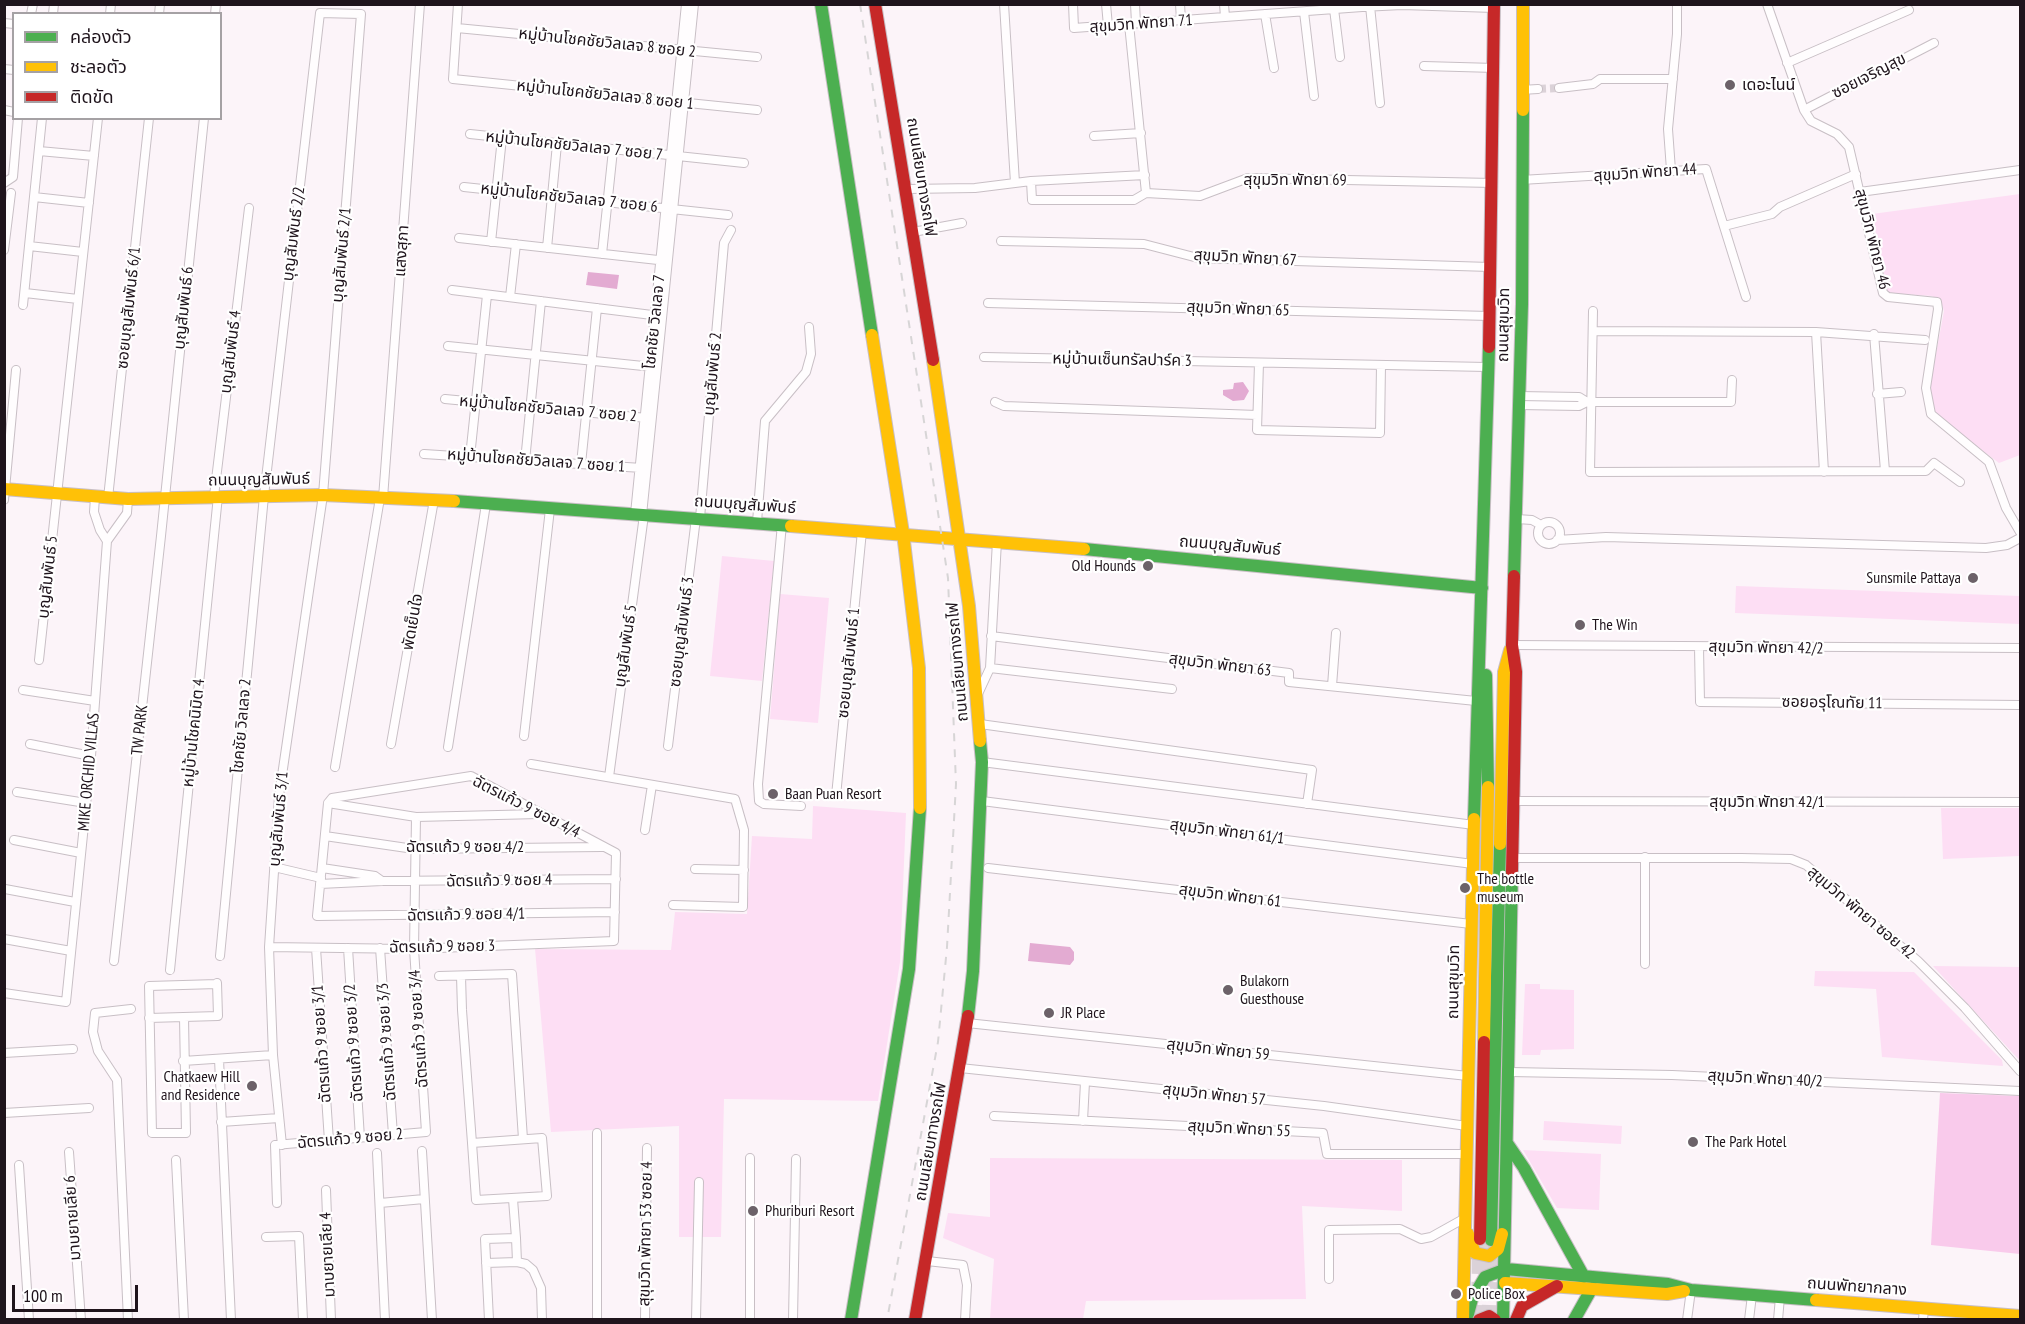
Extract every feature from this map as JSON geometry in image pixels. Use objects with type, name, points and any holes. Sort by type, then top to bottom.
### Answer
[{"type":"main road","points":[[821,4],[903,533],[920,668],[920,807],[909,969],[851,1320]]},
{"type":"main road","name":"ถนนเลียบทางรถไฟ","points":[[875,4],[907,189],[960,538],[978,694],[982,762],[982,801],[967,1023],[915,1320]]},
{"type":"main road","name":"ถนนสุขุมวิท","points":[[1465,1320],[1464,1250],[1476,701],[1481,645],[1493,183],[1505,58],[1523,4]]},
{"type":"main road","name":"ถนนสุขุมวิท","points":[[1494,6],[1505,58],[1521,90],[1519,400],[1512,645],[1516,672],[1511,858],[1510,1071],[1503,1320]]},
{"type":"main road","name":"ถนนบุญสัมพันธ์","points":[[5,493],[128,499],[323,495],[434,500],[903,533],[1482,588]]},
{"type":"main road","name":"ถนนสุขุมวิท","points":[[1481,645],[1487,677],[1489,819],[1485,1239],[1504,672],[1512,645]]},
{"type":"main road","points":[[1507,1143],[1524,1168],[1584,1276]]},
{"type":"main road","points":[[1465,1221],[1475,1252],[1489,1256],[1498,1250],[1506,1222]]},
{"type":"main road","points":[[1464,1250],[1485,1277]]},
{"type":"main road","points":[[1465,1320],[1472,1299],[1485,1277],[1495,1271],[1506,1269]]},
{"type":"main road","name":"ถนนพัทยากลาง","points":[[1506,1269],[1668,1284],[1691,1290],[1780,1297],[1923,1314],[2020,1316]]},
{"type":"main road","name":"ถนนพัทยากลาง","points":[[1485,1277],[1505,1282],[1667,1293],[1691,1290]]},
{"type":"main road","points":[[1516,1320],[1528,1302],[1543,1291],[1557,1286]]},
{"type":"main road","points":[[1574,1320],[1592,1288]]},
{"type":"main road","points":[[1479,1320],[1489,1316],[1495,1320]]},
{"type":"street","name":"แสงสุภา","points":[[335,767],[381,498],[420,4]]},
{"type":"street","points":[[457,28],[458,4]]},
{"type":"street","points":[[685,51],[686,4]]},
{"type":"street","points":[[685,51],[694,4]]},
{"type":"street","points":[[1004,4],[1015,183]]},
{"type":"street","name":"สุขุมวิท พัทยา 71","points":[[1073,4],[1074,28],[1365,6],[1494,6]]},
{"type":"street","points":[[1106,4],[1108,26]]},
{"type":"street","points":[[1135,4],[1133,24],[1146,193]]},
{"type":"street","points":[[1180,4],[1181,20]]},
{"type":"street","points":[[1224,4],[1225,17]]},
{"type":"street","points":[[1671,170],[1668,129],[1677,4]]},
{"type":"street","name":"สุขุมวิท พัทยา 46","points":[[1767,4],[1804,110],[1818,127],[1837,134],[1847,143],[1885,296],[1936,302],[1938,309],[1926,388],[1931,414],[1989,462],[2006,508],[2020,532]]},
{"type":"street","points":[[1365,6],[1380,103]]},
{"type":"street","points":[[1334,9],[1340,57]]},
{"type":"street","points":[[1787,63],[1909,10]]},
{"type":"street","points":[[1304,12],[1314,96]]},
{"type":"street","name":"บุญสัมพันธ์ 2/2","points":[[264,496],[320,13],[361,14]]},
{"type":"street","name":"บุญสัมพันธ์ 2/1","points":[[323,495],[361,14]]},
{"type":"street","points":[[1265,14],[1274,68]]},
{"type":"street","name":"หมู่บ้านโชคชัยวิลเลจ 8 ซอย 2","points":[[457,28],[758,57]]},
{"type":"street","name":"หมู่บ้านโชคชัยวิลเลจ 8 ซอย 1","points":[[457,28],[453,79],[680,104],[757,110]]},
{"type":"street","name":"ซอยเจริญสุข","points":[[1804,110],[1934,43]]},
{"type":"street","name":"โชคชัย วิลเลจ 7","points":[[640,515],[685,51]]},
{"type":"street","points":[[1424,66],[1505,58]]},
{"type":"street","points":[[1559,88],[1593,84],[1600,79],[1673,79]]},
{"type":"street","points":[[1521,90],[1538,89]]},
{"type":"street","points":[[4,183],[13,177],[18,120]]},
{"type":"street","points":[[24,304],[42,120]]},
{"type":"street","name":"บุญสัมพันธ์ 5","points":[[39,660],[98,120]]},
{"type":"street","name":"ซอยบุญสัมพันธ์ 6/1","points":[[108,498],[149,120]]},
{"type":"street","name":"บุญสัมพันธ์ 6","points":[[164,498],[204,120]]},
{"type":"street","points":[[1094,136],[1141,133]]},
{"type":"street","name":"หมู่บ้านโชคชัยวิลเลจ 7 ซอย 7","points":[[470,134],[744,163]]},
{"type":"street","points":[[491,242],[502,138]]},
{"type":"street","points":[[547,248],[558,144]]},
{"type":"street","points":[[602,254],[613,150]]},
{"type":"street","points":[[39,151],[94,156]]},
{"type":"street","name":"สุขุมวิท พัทยา 44","points":[[1521,180],[1706,169],[1746,297]]},
{"type":"street","points":[[1860,192],[2020,170]]},
{"type":"street","points":[[1724,226],[1772,214],[1780,207],[1856,174]]},
{"type":"street","points":[[907,189],[975,188],[1031,181],[1144,175]]},
{"type":"street","name":"สุขุมวิท พัทยา 69","points":[[1031,181],[1032,200],[1134,200],[1146,193],[1200,196],[1248,178],[1493,183]]},
{"type":"street","name":"หมู่บ้านโชคชัยวิลเลจ 7 ซอย 6","points":[[464,187],[728,215]]},
{"type":"street","points":[[4,250],[11,194]]},
{"type":"street","points":[[34,197],[88,203]]},
{"type":"street","name":"บุญสัมพันธ์ 4","points":[[216,496],[249,208]]},
{"type":"street","points":[[913,232],[962,223]]},
{"type":"street","name":"บุญสัมพันธ์ 2","points":[[698,518],[724,243],[731,230]]},
{"type":"street","points":[[459,238],[665,261]]},
{"type":"street","name":"สุขุมวิท พัทยา 67","points":[[1001,241],[1144,244],[1198,258],[1490,267]]},
{"type":"street","points":[[510,297],[516,244]]},
{"type":"street","points":[[29,246],[83,252]]},
{"type":"street","points":[[452,290],[660,316]]},
{"type":"street","points":[[25,292],[78,299]]},
{"type":"street","points":[[470,457],[487,295]]},
{"type":"street","points":[[525,461],[541,301]]},
{"type":"street","name":"สุขุมวิท พัทยา 65","points":[[988,303],[1489,316]]},
{"type":"street","points":[[581,464],[597,308]]},
{"type":"street","points":[[1593,311],[1589,402],[1590,472],[1926,471],[1934,464],[1959,482]]},
{"type":"street","points":[[757,522],[765,421],[771,410],[798,386],[806,372],[811,354],[809,327]]},
{"type":"street","points":[[1593,331],[1816,332],[1874,334],[1924,340]]},
{"type":"street","points":[[1816,332],[1824,472]]},
{"type":"street","points":[[1874,334],[1877,394],[1885,471]]},
{"type":"street","points":[[448,346],[654,367]]},
{"type":"street","name":"หมู่บ้านเซ็นทรัลปาร์ค 3","points":[[984,357],[1487,367]]},
{"type":"street","points":[[1259,363],[1257,430],[1380,433],[1382,365]]},
{"type":"street","points":[[5,493],[16,370]]},
{"type":"street","points":[[1519,400],[1579,397],[1589,402],[1731,402],[1732,380]]},
{"type":"street","points":[[1877,394],[1901,392]]},
{"type":"street","name":"หมู่บ้านโชคชัยวิลเลจ 7 ซอย 2","points":[[445,399],[648,418]]},
{"type":"street","points":[[995,402],[1004,406],[1257,415]]},
{"type":"street","name":"หมู่บ้านโชคชัยวิลเลจ 7 ซอย 1","points":[[424,454],[643,468]]},
{"type":"street","name":"บุญสัมพันธ์ 3/1","points":[[277,1203],[279,1118],[273,1055],[269,947],[274,867],[279,796],[323,495]]},
{"type":"street","name":"หมู่บ้านโชคนิมิต 4","points":[[170,970],[216,496]]},
{"type":"street","name":"โชคชัย วิลเลจ 2","points":[[220,956],[264,496]]},
{"type":"street","name":"MIKE ORCHID VILLAS","points":[[4,993],[66,1002],[91,756],[107,541],[100,530],[94,512],[95,497]]},
{"type":"street","name":"TW PARK","points":[[114,961],[164,498]]},
{"type":"street","points":[[107,541],[127,513],[128,499]]},
{"type":"street","name":"พัดเย็นใจ","points":[[391,744],[434,500]]},
{"type":"street","points":[[448,747],[486,504]]},
{"type":"street","points":[[524,736],[550,509]]},
{"type":"street","name":"บุญสัมพันธ์ 5","points":[[609,777],[640,515]]},
{"type":"street","name":"ซอยบุญสัมพันธ์ 3","points":[[668,746],[698,518]]},
{"type":"street","points":[[1517,519],[1532,520],[1541,525],[1554,522],[1560,530],[1575,540]]},
{"type":"street","points":[[782,524],[758,784],[759,801],[764,804],[801,806]]},
{"type":"street","points":[[1541,525],[1539,536],[1543,542],[1551,544],[1557,540],[1606,537],[1986,548],[2007,545],[2020,538]]},
{"type":"street","points":[[1557,540],[1560,530]]},
{"type":"street","name":"ซอยบุญสัมพันธ์ 1","points":[[836,796],[862,531]]},
{"type":"street","points":[[978,694],[990,668],[997,541]]},
{"type":"street","points":[[1332,686],[1336,633]]},
{"type":"street","name":"สุขุมวิท พัทยา 63","points":[[991,636],[1289,673],[1289,682],[1476,701]]},
{"type":"street","name":"สุขุมวิท พัทยา 42/2","points":[[1512,645],[2020,648]]},
{"type":"street","name":"ซอยอรุโณทัย 11","points":[[1699,647],[1700,702],[2020,705]]},
{"type":"street","points":[[990,668],[1172,689]]},
{"type":"street","points":[[23,690],[95,701]]},
{"type":"street","points":[[980,724],[1312,770],[1307,804]]},
{"type":"street","points":[[30,744],[91,756]]},
{"type":"street","points":[[982,762],[1473,825]]},
{"type":"street","points":[[531,764],[735,799],[744,830],[742,907],[673,905]]},
{"type":"street","name":"ฉัตรแก้ว 9 ซอย 4/4","points":[[328,803],[332,798],[471,776],[616,853],[616,879]]},
{"type":"street","points":[[645,830],[652,785]]},
{"type":"street","points":[[17,792],[86,804]]},
{"type":"street","name":"สุขุมวิท พัทยา 61/1","points":[[982,801],[1473,864]]},
{"type":"street","name":"สุขุมวิท พัทยา 42/1","points":[[1514,801],[2020,802]]},
{"type":"street","points":[[321,877],[328,803],[416,817],[540,814]]},
{"type":"street","name":"ฉัตรแก้ว 9 ซอย 3/4","points":[[416,817],[414,949],[426,1132]]},
{"type":"street","name":"ฉัตรแก้ว 9 ซอย 4/2","points":[[325,836],[414,849],[605,847]]},
{"type":"street","points":[[14,840],[81,852]]},
{"type":"street","points":[[1645,857],[1645,964]]},
{"type":"street","name":"สุขุมวิท พัทยา ซอย 42","points":[[1511,858],[1791,859],[1806,865],[1835,887],[1918,961],[1965,1008],[2020,1071]]},
{"type":"street","name":"ฉัตรแก้ว 9 ซอย 4","points":[[274,867],[321,877],[415,882],[616,879]]},
{"type":"street","name":"สุขุมวิท พัทยา 61","points":[[988,868],[1471,924]]},
{"type":"street","points":[[695,869],[744,870]]},
{"type":"street","name":"ฉัตรแก้ว 9 ซอย 4","points":[[321,877],[375,876],[382,880]]},
{"type":"street","name":"ฉัตรแก้ว 9 ซอย 4/1","points":[[321,877],[317,916],[615,912]]},
{"type":"street","points":[[615,912],[616,879]]},
{"type":"street","points":[[5,889],[75,902]]},
{"type":"street","name":"ฉัตรแก้ว 9 ซอย 3","points":[[269,947],[414,949],[614,941],[615,912]]},
{"type":"street","points":[[4,939],[71,951]]},
{"type":"street","name":"ฉัตรแก้ว 9 ซอย 3/1","points":[[316,948],[329,1141]]},
{"type":"street","name":"ฉัตรแก้ว 9 ซอย 3/2","points":[[348,948],[360,1138]]},
{"type":"street","name":"ฉัตรแก้ว 9 ซอย 3/3","points":[[380,948],[393,1135]]},
{"type":"street","points":[[439,976],[512,974],[523,1139]]},
{"type":"street","points":[[460,976],[476,1200],[547,1196],[542,1138],[472,1143]]},
{"type":"street","points":[[149,1018],[218,1016],[217,983],[149,986],[149,1018],[152,1133],[186,1133],[184,1017]]},
{"type":"street","points":[[128,1320],[117,1080],[98,1051],[93,1032],[96,1013],[131,1008]]},
{"type":"street","name":"สุขุมวิท พัทยา 59","points":[[967,1023],[1468,1076]]},
{"type":"street","points":[[4,1053],[72,1049]]},
{"type":"street","points":[[183,1061],[273,1055]]},
{"type":"street","points":[[219,1059],[231,1320]]},
{"type":"street","name":"สุขุมวิท พัทยา 57","points":[[960,1068],[1324,1106],[1467,1126]]},
{"type":"street","name":"สุขุมวิท พัทยา 40/2","points":[[1510,1071],[1672,1075],[2020,1091]]},
{"type":"street","points":[[1083,1121],[1085,1082]]},
{"type":"street","points":[[4,1113],[89,1108]]},
{"type":"street","name":"สุขุมวิท พัทยา 55","points":[[994,1116],[1323,1134],[1327,1154],[1466,1154]]},
{"type":"street","points":[[221,1122],[279,1118]]},
{"type":"street","name":"ฉัตรแก้ว 9 ซอย 2","points":[[278,1145],[426,1132]]},
{"type":"street","points":[[597,1133],[597,1320]]},
{"type":"street","name":"สุขุมวิท พัทยา 53 ซอย 4","points":[[645,1320],[647,1148]]},
{"type":"street","points":[[422,1151],[432,1320]]},
{"type":"street","name":"มาบยายเลีย 6","points":[[69,1152],[81,1320]]},
{"type":"street","points":[[377,1153],[385,1320]]},
{"type":"street","points":[[750,1158],[750,1320]]},
{"type":"street","points":[[793,1320],[796,1159]]},
{"type":"street","points":[[176,1160],[184,1320]]},
{"type":"street","points":[[19,1165],[29,1320]]},
{"type":"street","points":[[696,1320],[699,1182]]},
{"type":"street","name":"มาบยายเลีย 4","points":[[326,1190],[331,1320]]},
{"type":"street","points":[[380,1203],[424,1199]]},
{"type":"street","points":[[513,1199],[517,1262]]},
{"type":"street","points":[[1329,1279],[1329,1230],[1400,1229],[1421,1239],[1431,1237],[1465,1221]]},
{"type":"street","points":[[266,1237],[299,1236],[303,1320]]},
{"type":"street","points":[[489,1320],[485,1239],[516,1238]]},
{"type":"street","points":[[927,1261],[963,1265],[967,1285],[965,1320]]},
{"type":"street","points":[[486,1263],[526,1264],[539,1279],[542,1320]]},
{"type":"street","points":[[1687,1320],[1691,1290]]},
{"type":"street","points":[[1749,1320],[1752,1295]]},
{"type":"street","points":[[1778,1320],[1780,1297]]},
{"type":"shaded area","points":[[2020,194],[2020,455],[1999,463],[1939,418],[1932,408],[1928,396],[1944,311],[1941,301],[1932,296],[1888,293],[1872,214]]},
{"type":"shaded area","points":[[588,272],[619,275],[617,289],[586,285]]},
{"type":"shaded area","points":[[1243,382],[1249,391],[1244,400],[1233,401],[1223,395],[1223,390],[1233,389],[1234,383]]},
{"type":"shaded area","points":[[722,556],[774,561],[762,681],[710,676]]},
{"type":"shaded area","points":[[1736,586],[2020,596],[2020,624],[1735,613]]},
{"type":"shaded area","points":[[780,594],[829,598],[818,723],[770,719]]},
{"type":"shaded area","points":[[813,806],[906,813],[900,962],[878,1101],[724,1099],[721,1237],[679,1237],[679,1126],[551,1132],[535,949],[671,950],[675,912],[747,914],[752,836],[812,839]]},
{"type":"shaded area","points":[[1941,808],[2020,808],[2020,856],[1943,859]]},
{"type":"shaded area","points":[[1030,943],[1070,947],[1074,952],[1074,960],[1070,965],[1028,961]]},
{"type":"shaded area","points":[[1933,966],[2020,967],[2020,1061]]},
{"type":"shaded area","points":[[1815,971],[1914,972],[2002,1060],[2003,1066],[1882,1057],[1876,989],[1814,986]]},
{"type":"shaded area","points":[[1525,984],[1540,984],[1540,989],[1574,990],[1574,1049],[1541,1050],[1540,1055],[1522,1055]]},
{"type":"shaded area","points":[[1940,1093],[2020,1096],[2020,1254],[1931,1245]]},
{"type":"shaded area","points":[[1544,1121],[1622,1126],[1621,1144],[1543,1140]]},
{"type":"shaded area","points":[[1523,1150],[1601,1154],[1599,1210],[1557,1208]]},
{"type":"shaded area","points":[[990,1158],[1402,1160],[1402,1211],[1302,1206],[1306,1299],[1086,1301],[1083,1319],[990,1319],[994,1259],[943,1238],[948,1213],[990,1217]]},
{"type":"tunnel","points":[[1538,89],[1559,88]]},
{"type":"tunnel","points":[[1478,1320],[1480,1242]]},
{"type":"tunnel","points":[[1489,1320],[1491,1243]]},
{"type":"railway","points":[[860,4],[948,578],[956,784],[947,947],[938,1042],[887,1320]]},
{"type":"traffic: fast","points":[[821,4],[872,335]]},
{"type":"traffic: fast","points":[[1514,576],[1522,304],[1523,110]]},
{"type":"traffic: fast","points":[[1474,819],[1489,347]]},
{"type":"traffic: fast","points":[[454,501],[791,526]]},
{"type":"traffic: fast","points":[[1084,549],[1482,588]]},
{"type":"traffic: fast","points":[[1486,675],[1488,787]]},
{"type":"traffic: fast","points":[[968,1016],[973,971],[982,762],[980,741]]},
{"type":"traffic: fast","points":[[851,1320],[909,969],[920,808]]},
{"type":"traffic: fast","points":[[1491,1240],[1500,844]]},
{"type":"traffic: fast","points":[[1503,1320],[1512,872]]},
{"type":"traffic: fast","points":[[1507,1143],[1524,1168],[1584,1277]]},
{"type":"traffic: fast","points":[[1506,1269],[1668,1284],[1691,1290],[1816,1300]]},
{"type":"traffic: fast","points":[[1468,1314],[1472,1299],[1485,1277],[1506,1269]]},
{"type":"traffic: fast","points":[[1574,1320],[1592,1288]]},
{"type":"traffic: slow","points":[[1523,4],[1523,110]]},
{"type":"traffic: slow","points":[[872,335],[903,533],[919,668],[920,808]]},
{"type":"traffic: slow","points":[[933,360],[969,606],[980,741]]},
{"type":"traffic: slow","points":[[4,489],[128,499],[323,495],[454,501]]},
{"type":"traffic: slow","points":[[791,526],[1084,549]]},
{"type":"traffic: slow","points":[[1500,844],[1504,672],[1510,650]]},
{"type":"traffic: slow","points":[[1484,1042],[1488,787]]},
{"type":"traffic: slow","points":[[1463,1320],[1474,819]]},
{"type":"traffic: slow","points":[[1468,1234],[1475,1253],[1489,1256],[1498,1249],[1502,1234]]},
{"type":"traffic: slow","points":[[1505,1283],[1667,1294],[1684,1291]]},
{"type":"traffic: slow","points":[[1816,1300],[2020,1316]]},
{"type":"traffic: jam","points":[[875,4],[933,360]]},
{"type":"traffic: jam","points":[[1489,347],[1494,4]]},
{"type":"traffic: jam","points":[[1512,872],[1516,672],[1512,645],[1514,576]]},
{"type":"traffic: jam","points":[[915,1320],[968,1016]]},
{"type":"traffic: jam","points":[[1480,1239],[1484,1042]]},
{"type":"traffic: jam","points":[[1516,1320],[1522,1306],[1557,1286]]},
{"type":"traffic: jam","points":[[1479,1320],[1489,1316],[1495,1320]]},
{"type":"place","name":"เดอะไนน์","points":[[1730,85]]},
{"type":"place","name":"Old Hounds","points":[[1148,566]]},
{"type":"place","name":"Sunsmile Pattaya","points":[[1973,578]]},
{"type":"place","name":"The Win","points":[[1580,625]]},
{"type":"place","name":"Baan Puan Resort","points":[[773,794]]},
{"type":"place","name":"The bottle museum","points":[[1465,888]]},
{"type":"place","name":"Bulakorn Guesthouse","points":[[1228,990]]},
{"type":"place","name":"JR Place","points":[[1049,1013]]},
{"type":"place","name":"Chatkaew Hill and Residence","points":[[252,1086]]},
{"type":"place","name":"The Park Hotel","points":[[1693,1142]]},
{"type":"place","name":"Phuriburi Resort","points":[[753,1211]]},
{"type":"place","name":"Police Box","points":[[1456,1294]]}]
